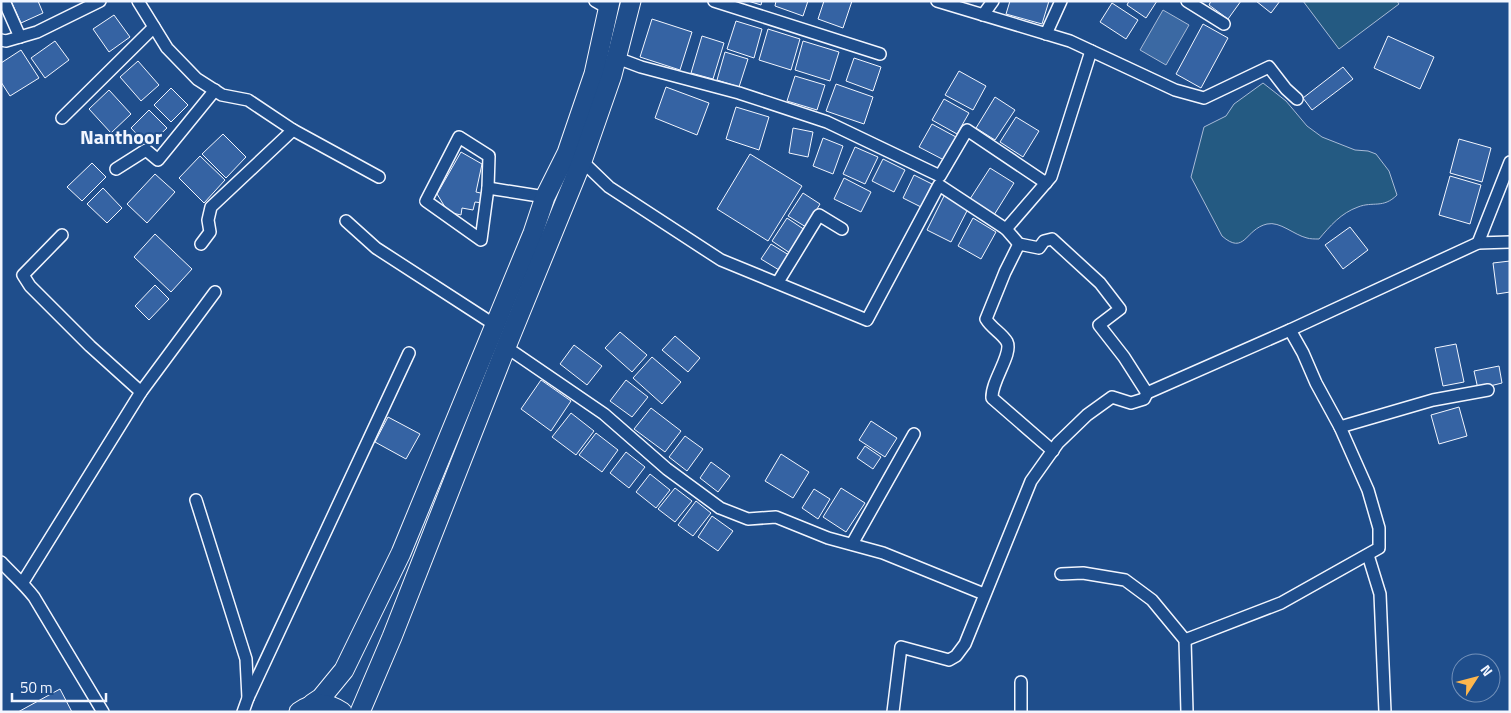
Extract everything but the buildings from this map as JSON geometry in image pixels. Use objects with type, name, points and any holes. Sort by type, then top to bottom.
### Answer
[{"type":"highway","points":[[360,712],[392,637],[582,161],[617,58],[631,1]]},
{"type":"highway","points":[[306,708],[321,698],[344,670],[396,562],[533,233],[545,197],[568,153],[594,74],[604,4]]},
{"type":"highway","points":[[306,708],[322,703],[342,712]]},
{"type":"street","points":[[4,1],[20,37]]},
{"type":"street","points":[[138,1],[167,48],[197,79],[222,95],[248,100],[292,130],[379,177]]},
{"type":"street","points":[[714,1],[880,54]]},
{"type":"street","points":[[937,1],[1070,41],[1175,90],[1204,98],[1269,67],[1297,99]]},
{"type":"street","points":[[983,15],[993,1]]},
{"type":"street","points":[[1046,34],[1061,1]]},
{"type":"street","points":[[1187,1],[1224,24]]},
{"type":"street","points":[[1,40],[6,41],[37,32],[93,3]]},
{"type":"street","points":[[62,118],[154,27]]},
{"type":"street","points":[[1006,228],[1051,177],[1091,51]]},
{"type":"street","points":[[617,58],[641,67],[739,93],[827,122],[940,176],[968,130],[1046,183]]},
{"type":"street","points":[[116,169],[146,150],[158,160],[215,90]]},
{"type":"street","points":[[201,244],[210,232],[208,220],[211,207],[292,130]]},
{"type":"street","points":[[458,137],[489,156],[488,188],[481,240],[426,201],[458,137]]},
{"type":"street","points":[[582,161],[609,187],[721,260],[867,320],[939,186],[1006,228],[1018,244],[1039,248],[1044,241],[1052,239],[1100,283],[1120,309],[1099,325],[1124,356],[1147,393]]},
{"type":"street","points":[[1478,243],[1510,162]]},
{"type":"street","points":[[488,188],[545,197]]},
{"type":"street","points":[[778,282],[820,215],[842,229]]},
{"type":"street","points":[[346,221],[376,248],[495,325]]},
{"type":"street","points":[[62,235],[23,275],[30,286],[141,392]]},
{"type":"street","points":[[893,712],[901,647],[948,660],[956,656],[965,644],[1031,481],[1058,443],[1087,415],[1112,397],[1131,403],[1144,400],[1147,393],[1290,330],[1478,243],[1510,242]]},
{"type":"street","points":[[1018,244],[986,319],[990,326],[1008,344],[1008,352],[992,389],[992,398],[1053,451]]},
{"type":"street","points":[[23,582],[141,392],[216,292]]},
{"type":"street","points":[[1185,640],[1281,603],[1379,548],[1379,528],[1368,490],[1340,427],[1290,330]]},
{"type":"street","points":[[506,348],[604,414],[667,469],[720,508],[748,519],[776,517],[828,538],[883,553],[984,594]]},
{"type":"street","points":[[243,712],[409,353]]},
{"type":"street","points":[[1340,427],[1432,400],[1488,390]]},
{"type":"street","points":[[852,544],[914,434]]},
{"type":"street","points":[[196,500],[246,659],[248,698]]},
{"type":"street","points":[[1368,555],[1380,594],[1385,712]]},
{"type":"street","points":[[1,562],[23,582],[34,597],[103,712]]},
{"type":"street","points":[[1061,574],[1083,573],[1126,580],[1152,600],[1185,640],[1187,712]]},
{"type":"street","points":[[1021,712],[1022,682]]},
{"type":"shaded area","points":[[1303,1],[1397,1],[1399,4],[1339,49]]},
{"type":"shaded area","points":[[1163,10],[1189,25],[1166,65],[1140,50]]},
{"type":"shaded area","points":[[1263,83],[1286,101],[1307,126],[1322,137],[1355,150],[1376,154],[1389,171],[1397,195],[1387,202],[1363,205],[1346,213],[1319,239],[1310,239],[1277,224],[1267,224],[1260,227],[1241,242],[1236,243],[1222,236],[1191,177],[1204,127],[1226,116],[1234,104]]},
{"type":"district","name":"Nanthoor","points":[[121,136]]}]
